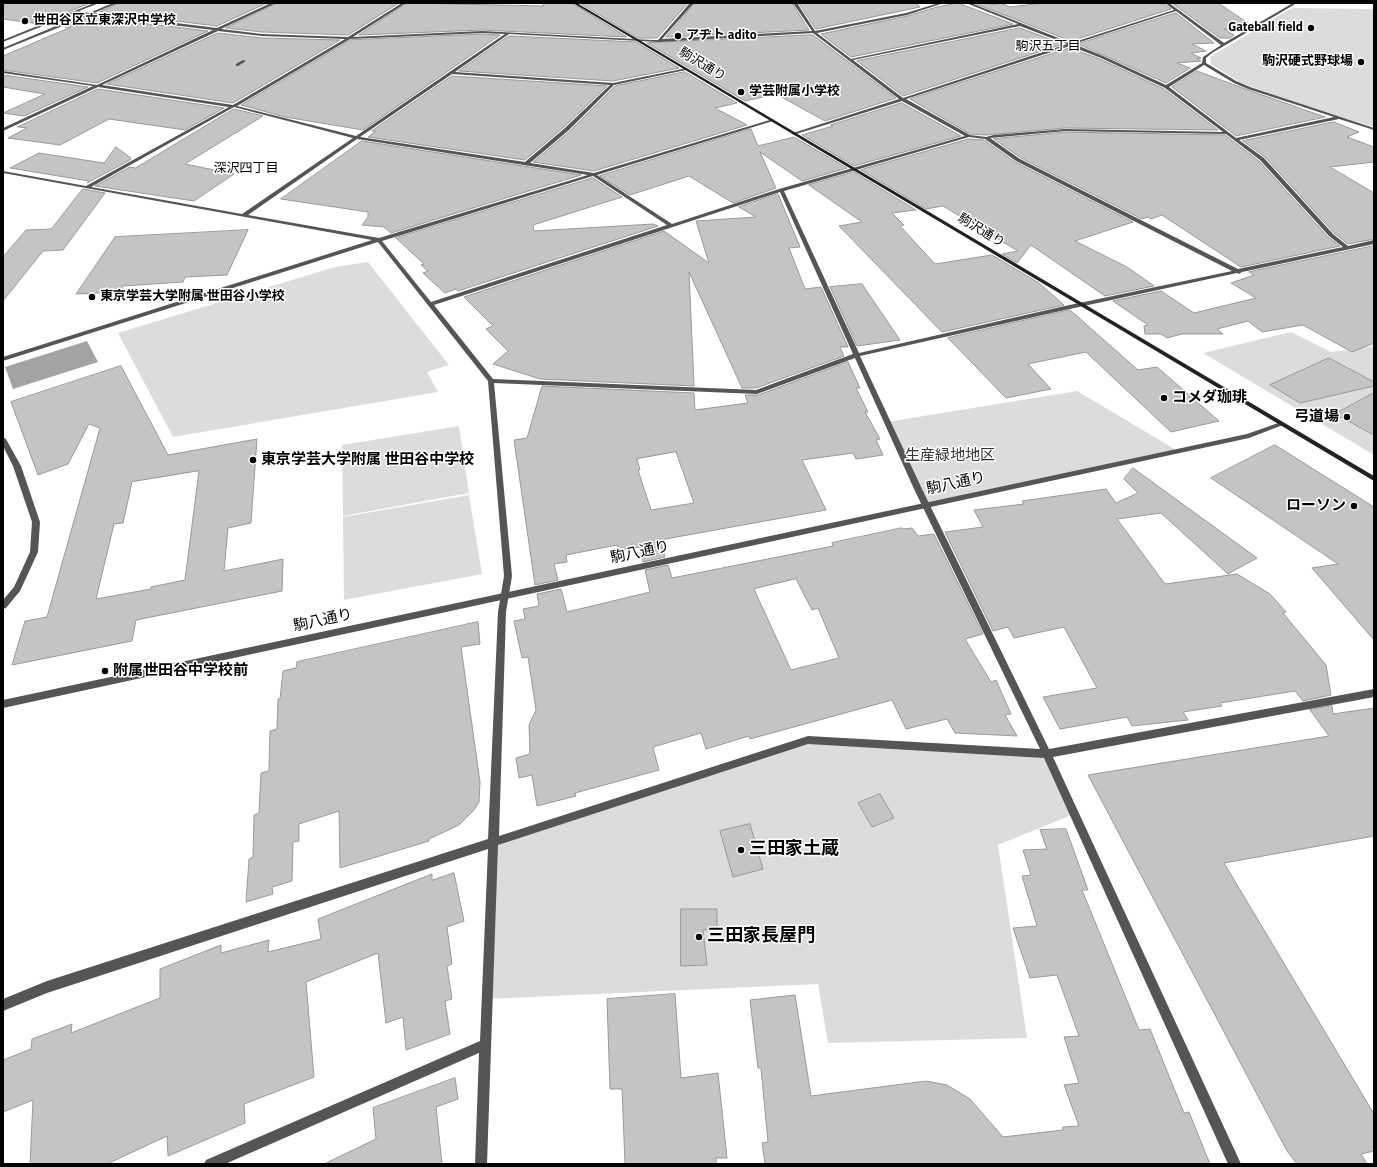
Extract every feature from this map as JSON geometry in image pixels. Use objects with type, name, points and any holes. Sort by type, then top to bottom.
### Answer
[{"type":"main road","name":"駒沢通り","points":[[575,3],[1374,479]]},
{"type":"street","points":[[3,41],[97,3]]},
{"type":"street","points":[[3,49],[116,3]]},
{"type":"street","points":[[3,130],[95,86],[220,30],[274,3]]},
{"type":"street","points":[[87,187],[234,106],[350,38],[404,3]]},
{"type":"street","points":[[659,41],[692,3]]},
{"type":"street","points":[[795,3],[814,32],[850,60],[902,99],[969,136],[986,138],[1065,130],[1228,133]]},
{"type":"street","points":[[75,12],[262,35],[350,38],[482,32],[659,41],[814,32],[907,14],[942,3]]},
{"type":"street","points":[[968,3],[1071,44],[1166,87],[1264,160],[1331,235],[1347,248]]},
{"type":"street","points":[[1167,3],[1224,45]]},
{"type":"street","points":[[1204,64],[1204,58],[1295,3]]},
{"type":"street","points":[[795,134],[1176,10]]},
{"type":"street","points":[[850,60],[1021,24]]},
{"type":"street","points":[[244,215],[509,33]]},
{"type":"street","points":[[237,65],[244,61]]},
{"type":"street","points":[[1166,87],[1204,64]]},
{"type":"street","points":[[1204,64],[1235,82],[1249,88],[1374,129]]},
{"type":"street","points":[[452,73],[613,84],[686,69]]},
{"type":"street","points":[[3,72],[234,106],[357,138],[593,174],[670,225]]},
{"type":"street","points":[[527,163],[567,129],[613,84]]},
{"type":"street","points":[[1236,139],[1338,118]]},
{"type":"street","points":[[3,359],[379,240],[772,120]]},
{"type":"street","points":[[431,304],[781,190],[969,136]]},
{"type":"street","points":[[986,138],[1018,160],[1239,272]]},
{"type":"street","points":[[3,172],[379,240],[491,381],[508,576],[502,612],[484,1044],[481,1164]]},
{"type":"street","points":[[781,190],[925,505],[1047,754],[1235,1164]]},
{"type":"street","points":[[491,381],[758,392],[857,355],[1374,242]]},
{"type":"street","name":"駒八通り","points":[[3,704],[1249,436],[1281,424]]},
{"type":"street","points":[[3,439],[17,466],[36,522],[34,552],[17,589],[3,606]]},
{"type":"street","points":[[3,1005],[47,987],[808,740],[1047,754],[1374,693]]},
{"type":"street","points":[[210,1164],[484,1044]]},
{"type":"green space","points":[[1293,8],[1374,9],[1374,127],[1309,107],[1241,83],[1211,64],[1210,57]]},
{"type":"green space","points":[[368,262],[449,365],[427,372],[438,392],[173,437],[118,333],[335,267]]},
{"type":"green space","points":[[1291,332],[1331,352],[1374,346],[1374,455],[1203,353]]},
{"type":"green space","name":"生産緑地地区","points":[[1077,391],[1178,451],[925,505],[887,422]]},
{"type":"green space","points":[[459,426],[469,493],[343,516],[342,445]]},
{"type":"green space","points":[[469,495],[482,574],[344,600],[343,517]]},
{"type":"green space","points":[[808,740],[1047,754],[1074,814],[998,845],[1027,1038],[828,1043],[818,984],[486,999],[498,839]]},
{"type":"shaded area","points":[[87,341],[98,362],[13,389],[5,367]]},
{"type":"building","name":"世田谷区立東深沢中学校","points":[[3,3],[90,3],[39,24],[3,19]]},
{"type":"building","points":[[119,3],[267,3],[217,26],[100,12]]},
{"type":"building","points":[[277,3],[399,3],[348,35],[262,32],[226,28]]},
{"type":"building","points":[[407,3],[544,6],[542,3],[572,3],[627,37],[482,30],[359,35]]},
{"type":"building","points":[[580,3],[688,3],[657,38],[638,38]]},
{"type":"building","points":[[695,3],[792,3],[809,30],[666,37]]},
{"type":"building","points":[[799,3],[916,3],[920,7],[816,29]]},
{"type":"building","points":[[958,3],[1013,24],[851,57],[821,34],[907,16],[937,7]]},
{"type":"building","points":[[986,3],[991,5],[1001,3],[1010,7],[1043,3],[1156,3],[1164,4],[1171,9],[1071,41],[976,4]]},
{"type":"building","points":[[1218,3],[1251,25],[1243,25],[1246,29],[1224,29],[1234,35],[1230,38],[1220,38],[1173,4]]},
{"type":"building","points":[[1176,13],[1214,43],[1192,44],[1206,51],[1191,53],[1201,58],[1197,59],[1201,61],[1177,63],[1190,68],[1166,83],[1078,44]]},
{"type":"building","points":[[90,17],[208,31],[97,83],[3,70],[3,56],[71,27],[65,27]]},
{"type":"building","points":[[1020,28],[1063,44],[903,96],[857,61]]},
{"type":"building","points":[[218,33],[262,38],[340,40],[233,103],[107,84]]},
{"type":"building","points":[[482,34],[500,35],[363,130],[285,117],[241,105],[350,40]]},
{"type":"building","points":[[813,35],[896,98],[825,121],[776,94],[745,101],[647,43]]},
{"type":"building","points":[[509,36],[636,42],[679,68],[613,81],[459,71]]},
{"type":"building","points":[[1070,48],[1100,59],[1164,89],[1218,130],[1065,128],[986,135],[970,134],[910,99]]},
{"type":"building","points":[[1197,71],[1325,117],[1236,136],[1172,87]]},
{"type":"building","points":[[685,72],[737,103],[715,108],[747,125],[594,171],[533,162],[570,131],[615,86]]},
{"type":"building","points":[[3,75],[88,87],[24,116],[3,113],[45,94],[3,87]]},
{"type":"building","points":[[452,76],[607,86],[564,127],[525,160],[368,137],[376,131],[372,131]]},
{"type":"building","points":[[98,89],[224,108],[185,130],[109,119],[60,145],[8,138],[27,128],[18,127]]},
{"type":"building","points":[[902,103],[961,136],[854,166],[802,135],[833,126],[831,125]]},
{"type":"building","points":[[234,109],[263,116],[185,164],[234,174],[194,201],[95,186],[130,167],[135,168]]},
{"type":"building","points":[[1334,122],[1359,132],[1347,137],[1374,147],[1374,162],[1330,167],[1374,193],[1374,239],[1348,244],[1334,233],[1265,157],[1243,141]]},
{"type":"building","points":[[751,129],[758,146],[794,137],[847,168],[802,181],[760,152],[776,188],[733,203],[689,176],[630,195],[600,176]]},
{"type":"building","points":[[1065,132],[1225,135],[1259,161],[1328,237],[1340,246],[1241,267],[1162,215],[1151,219],[1148,217],[1142,219],[1021,158],[994,139]]},
{"type":"building","points":[[969,139],[984,140],[1015,162],[1133,222],[1075,241],[1127,267],[1154,286],[1105,296],[1031,245],[1017,263],[1002,254],[1018,251],[943,206],[926,209],[861,170]]},
{"type":"building","points":[[362,141],[581,175],[391,233],[384,227],[362,225],[368,217],[368,212],[281,199]]},
{"type":"building","points":[[116,147],[131,158],[130,160],[87,183],[89,181],[10,168],[39,153],[104,163]]},
{"type":"building","points":[[854,172],[916,210],[892,213],[904,225],[900,226],[935,264],[992,255],[1039,283],[1064,305],[942,332],[839,226],[862,222],[809,185]]},
{"type":"building","points":[[593,178],[622,197],[533,225],[534,231],[653,224],[658,226],[458,291],[456,289],[445,293],[423,273],[428,271],[421,265],[424,264],[396,238]]},
{"type":"building","points":[[83,189],[105,193],[63,250],[43,251],[3,301],[3,257],[26,230],[51,229]]},
{"type":"building","points":[[778,194],[800,247],[789,248],[805,289],[821,287],[848,347],[840,347],[844,356],[756,388],[742,388],[689,272],[694,386],[540,379],[493,364],[508,351],[486,329],[493,326],[464,297],[664,231],[709,263],[696,221],[756,217],[739,207]]},
{"type":"building","points":[[248,230],[227,275],[185,277],[183,282],[123,286],[119,292],[76,294],[115,237]]},
{"type":"building","points":[[1374,246],[1374,343],[1352,352],[1303,325],[1262,332],[1248,321],[1217,329],[1223,334],[1182,334],[1167,338],[1161,334],[1145,334],[1144,326],[1148,325],[1113,301],[1161,291],[1194,313],[1256,298],[1231,283],[1254,275],[1249,272]]},
{"type":"building","points":[[862,284],[900,340],[857,346],[830,287]]},
{"type":"building","points":[[1070,310],[1138,370],[1157,367],[1219,421],[1171,432],[1086,352],[1028,364],[1051,389],[1006,398],[948,338]]},
{"type":"building","points":[[1329,358],[1374,382],[1374,386],[1300,403],[1270,385]]},
{"type":"building","points":[[848,362],[860,388],[856,388],[868,412],[865,412],[880,439],[876,440],[883,455],[856,459],[853,453],[802,460],[826,510],[660,540],[665,557],[643,562],[640,547],[618,550],[617,545],[566,555],[567,562],[554,564],[558,580],[535,585],[514,440],[527,438],[542,386],[694,393],[695,410],[748,403],[745,395],[758,395]],"holes":[[[676,452],[694,503],[651,510],[638,470],[640,470],[637,459]]]},
{"type":"building","points":[[121,366],[168,455],[257,439],[251,523],[228,528],[224,571],[283,559],[282,591],[136,620],[132,641],[12,665],[25,621],[47,617],[100,428],[89,424],[68,464],[38,475],[11,402]],"holes":[[[199,471],[185,580],[151,587],[151,589],[96,599],[114,524],[123,523],[132,482]]]},
{"type":"building","points":[[1374,393],[1374,435],[1335,414]]},
{"type":"building","points":[[1275,445],[1374,507],[1374,640],[1312,568],[1338,564],[1211,478]]},
{"type":"building","points":[[1133,468],[1257,558],[1228,574],[1161,513],[1117,519],[1165,584],[1237,574],[1270,594],[1286,612],[1283,613],[1326,665],[1331,695],[1303,701],[1295,691],[1220,703],[1222,706],[1183,712],[1188,720],[1132,726],[1127,717],[1060,729],[1043,697],[1097,688],[1064,627],[1014,638],[1008,627],[993,631],[945,532],[983,527],[974,510],[1024,504],[1022,501],[1106,489],[1116,503],[1138,493],[1124,479]]},
{"type":"building","points":[[902,528],[912,528],[918,536],[934,534],[983,634],[965,639],[991,682],[996,680],[1011,714],[1005,715],[1017,736],[955,733],[947,719],[906,729],[892,700],[750,739],[749,736],[706,749],[701,733],[653,747],[659,770],[575,793],[576,796],[537,806],[532,775],[519,778],[516,758],[530,754],[529,725],[536,710],[528,657],[522,658],[514,621],[525,619],[523,609],[539,606],[537,594],[561,589],[567,612],[650,592],[645,570],[668,565],[672,578],[833,546],[832,543]],"holes":[[[796,579],[812,610],[818,608],[839,658],[791,670],[754,589]]]},
{"type":"building","points":[[478,622],[480,644],[461,647],[480,782],[479,802],[474,810],[459,825],[429,839],[429,841],[340,868],[339,811],[299,824],[299,841],[293,842],[292,881],[272,887],[273,894],[246,902],[249,859],[253,857],[254,815],[259,813],[261,773],[269,771],[270,731],[277,729],[278,699],[280,699],[283,671],[296,668],[297,662]]},
{"type":"building","points":[[1332,706],[1333,714],[1374,708],[1374,836],[1224,863],[1374,1114],[1374,1151],[1361,1154],[1367,1164],[1297,1164],[1287,1151],[1088,775],[1329,736],[1310,710]]},
{"type":"building","name":"三田家土蔵","points":[[880,794],[894,818],[872,827],[858,803]]},
{"type":"building","name":"三田家土蔵","points":[[750,824],[763,869],[733,877],[720,831]]},
{"type":"building","points":[[1066,829],[1088,890],[1082,890],[1139,1030],[1150,1029],[1184,1113],[1189,1112],[1210,1164],[765,1164],[762,1143],[768,1142],[761,1068],[758,1068],[750,1000],[795,995],[811,1096],[926,1081],[947,1085],[970,1099],[1003,1137],[1063,1130],[1063,1127],[1079,1126],[1064,1085],[1079,1083],[1064,1037],[1079,1036],[1057,975],[1030,978],[1013,928],[1037,926],[1022,876],[1031,875],[1023,850],[1047,849],[1040,830]]},
{"type":"building","points":[[454,873],[464,921],[447,927],[452,964],[447,966],[452,999],[445,1001],[450,1034],[406,1050],[403,1017],[386,1023],[378,953],[306,982],[314,1077],[244,1104],[245,1123],[168,1156],[167,1136],[107,1164],[30,1164],[33,1100],[3,1112],[3,1060],[31,1049],[32,1039],[72,1024],[71,1033],[160,998],[160,969],[221,945],[221,953],[269,940],[268,952],[321,939],[318,919],[432,874],[432,880]]},
{"type":"building","name":"三田家長屋門","points":[[681,909],[717,909],[717,929],[703,930],[707,965],[681,966]]},
{"type":"building","points":[[675,994],[681,1078],[718,1073],[727,1158],[716,1158],[716,1164],[625,1164],[622,1089],[610,1089],[607,999]]},
{"type":"building","points":[[455,1078],[458,1099],[436,1107],[442,1164],[324,1164],[376,1139],[373,1108]]},
{"type":"place","name":"世田谷区立東深沢中学校","points":[[25,21]]},
{"type":"place","name":"Gateball field","points":[[1311,28]]},
{"type":"place","name":"アヂト adito","points":[[678,36]]},
{"type":"place","name":"駒沢硬式野球場","points":[[1361,62]]},
{"type":"place","name":"学芸附属小学校","points":[[741,92]]},
{"type":"place","name":"東京学芸大学附属 世田谷小学校","points":[[92,297]]},
{"type":"place","name":"コメダ珈琲","points":[[1164,398]]},
{"type":"place","name":"弓道場","points":[[1347,417]]},
{"type":"place","name":"東京学芸大学附属 世田谷中学校","points":[[253,460]]},
{"type":"place","name":"ローソン","points":[[1354,506]]},
{"type":"place","name":"附属世田谷中学校前","points":[[105,671]]},
{"type":"place","name":"三田家土蔵","points":[[741,850]]},
{"type":"place","name":"三田家長屋門","points":[[699,937]]},
{"type":"district","name":"駒沢五丁目","points":[[1048,47]]},
{"type":"district","name":"深沢四丁目","points":[[246,169]]}]
